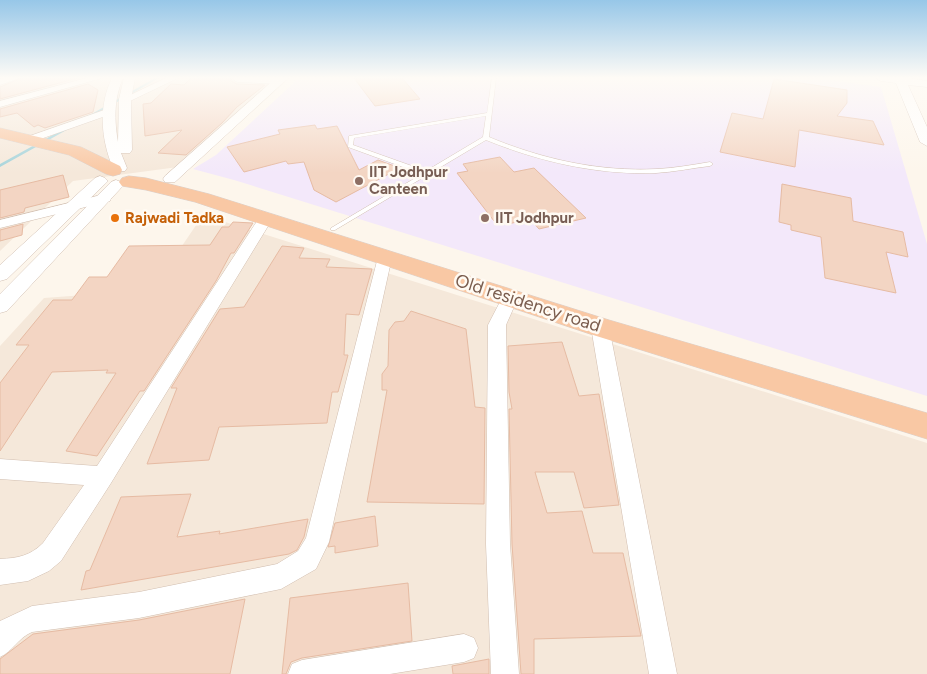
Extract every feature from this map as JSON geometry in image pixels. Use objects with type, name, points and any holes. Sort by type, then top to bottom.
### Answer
[{"type":"highway","points":[[0,133],[75,151],[118,177]]},
{"type":"highway","points":[[0,141],[62,157],[118,177]]},
{"type":"highway","name":"Old residency road","points":[[118,177],[170,178],[606,311],[927,412]]},
{"type":"highway","name":"Old residency road","points":[[118,177],[173,190],[266,218],[600,327],[927,426]]},
{"type":"street","points":[[28,140],[104,109]]},
{"type":"street","points":[[110,109],[113,156],[118,177]]},
{"type":"street","points":[[0,306],[118,177],[125,151],[125,109]]},
{"type":"street","points":[[170,178],[248,109]]},
{"type":"street","points":[[914,109],[927,142]]},
{"type":"street","points":[[0,275],[71,206],[118,177]]},
{"type":"street","points":[[0,224],[71,206]]},
{"type":"street","points":[[0,572],[24,570],[41,562],[52,552],[103,476],[266,218]]},
{"type":"street","points":[[0,643],[6,632],[32,619],[139,605],[281,576],[307,560],[317,542],[385,257]]},
{"type":"street","points":[[505,674],[498,544],[497,325],[510,298]]},
{"type":"street","points":[[600,327],[664,674]]},
{"type":"street","points":[[0,469],[103,476]]},
{"type":"street","points":[[302,674],[464,648]]},
{"type":"lane","points":[[486,138],[490,109]]},
{"type":"lane","points":[[426,173],[350,146],[351,137],[489,114]]},
{"type":"lane","points":[[486,138],[511,150],[610,171],[658,171],[710,164]]},
{"type":"lane","points":[[333,229],[486,138]]},
{"type":"shaded area","points":[[0,109],[255,109],[193,165],[73,181],[0,251]]},
{"type":"shaded area","points":[[265,109],[888,109],[927,244],[927,396],[234,180],[193,169],[216,155]]},
{"type":"shaded area","points":[[203,215],[927,443],[927,674],[0,674],[0,346],[44,298],[152,290]]},
{"type":"building","points":[[0,109],[94,109],[93,112],[45,128],[38,125],[34,127],[17,113],[0,117]]},
{"type":"building","points":[[143,109],[235,109],[186,155],[158,153],[182,130],[145,136]]},
{"type":"building","points":[[766,109],[842,109],[837,116],[873,121],[884,145],[799,130],[795,167],[720,152],[732,113],[763,119]]},
{"type":"building","points":[[315,125],[317,129],[337,126],[359,170],[378,160],[400,168],[336,202],[314,190],[304,162],[288,164],[286,161],[244,172],[227,147],[280,134],[278,130]]},
{"type":"building","points":[[500,157],[514,172],[534,168],[586,218],[539,229],[530,219],[508,224],[504,219],[494,221],[457,173],[468,171],[463,164]]},
{"type":"building","points":[[63,175],[69,197],[25,208],[24,212],[0,218],[0,190]]},
{"type":"building","points":[[782,184],[851,198],[853,221],[903,232],[908,257],[886,252],[896,293],[825,278],[821,237],[791,230],[791,225],[779,222]]},
{"type":"building","points":[[233,222],[253,223],[234,253],[231,253],[216,281],[144,391],[140,391],[97,456],[66,451],[116,373],[106,373],[108,370],[52,372],[0,451],[0,383],[29,345],[16,345],[53,300],[72,300],[89,277],[107,277],[129,246],[210,245],[222,227],[229,227]]},
{"type":"building","points":[[23,224],[22,235],[0,241],[0,230]]},
{"type":"building","points":[[282,246],[304,248],[299,258],[330,259],[326,267],[372,269],[359,315],[346,314],[344,355],[348,355],[338,392],[332,392],[327,423],[219,427],[209,460],[147,464],[177,388],[171,388],[220,309],[244,307]]},
{"type":"building","points":[[411,311],[466,329],[475,407],[485,408],[484,504],[367,502],[387,390],[382,390],[382,374],[388,366],[389,330],[395,322],[404,321]]},
{"type":"building","points":[[562,342],[579,396],[599,394],[619,505],[584,508],[574,472],[535,472],[547,513],[582,511],[593,553],[623,553],[641,636],[534,639],[534,674],[521,674],[512,544],[509,409],[512,409],[509,392],[508,346]]},
{"type":"building","points":[[191,494],[177,537],[220,531],[219,534],[308,519],[304,537],[297,550],[289,554],[81,590],[86,571],[90,570],[121,497]]},
{"type":"building","points":[[375,516],[378,546],[335,553],[335,546],[328,547],[335,523]]},
{"type":"building","points":[[408,583],[412,641],[302,658],[291,662],[286,674],[282,674],[290,598]]},
{"type":"building","points":[[245,599],[230,674],[0,674],[0,659],[33,634],[139,620]]},
{"type":"building","points":[[489,659],[489,674],[453,674],[452,666]]},
{"type":"waterway","points":[[90,116],[102,109]]},
{"type":"waterway","points":[[0,166],[70,127]]},
{"type":"place","name":"IIT Jodhpur Canteen","points":[[359,181]]},
{"type":"place","name":"Rajwadi Tadka","points":[[115,218]]},
{"type":"place","name":"IIT Jodhpur","points":[[485,218]]}]
